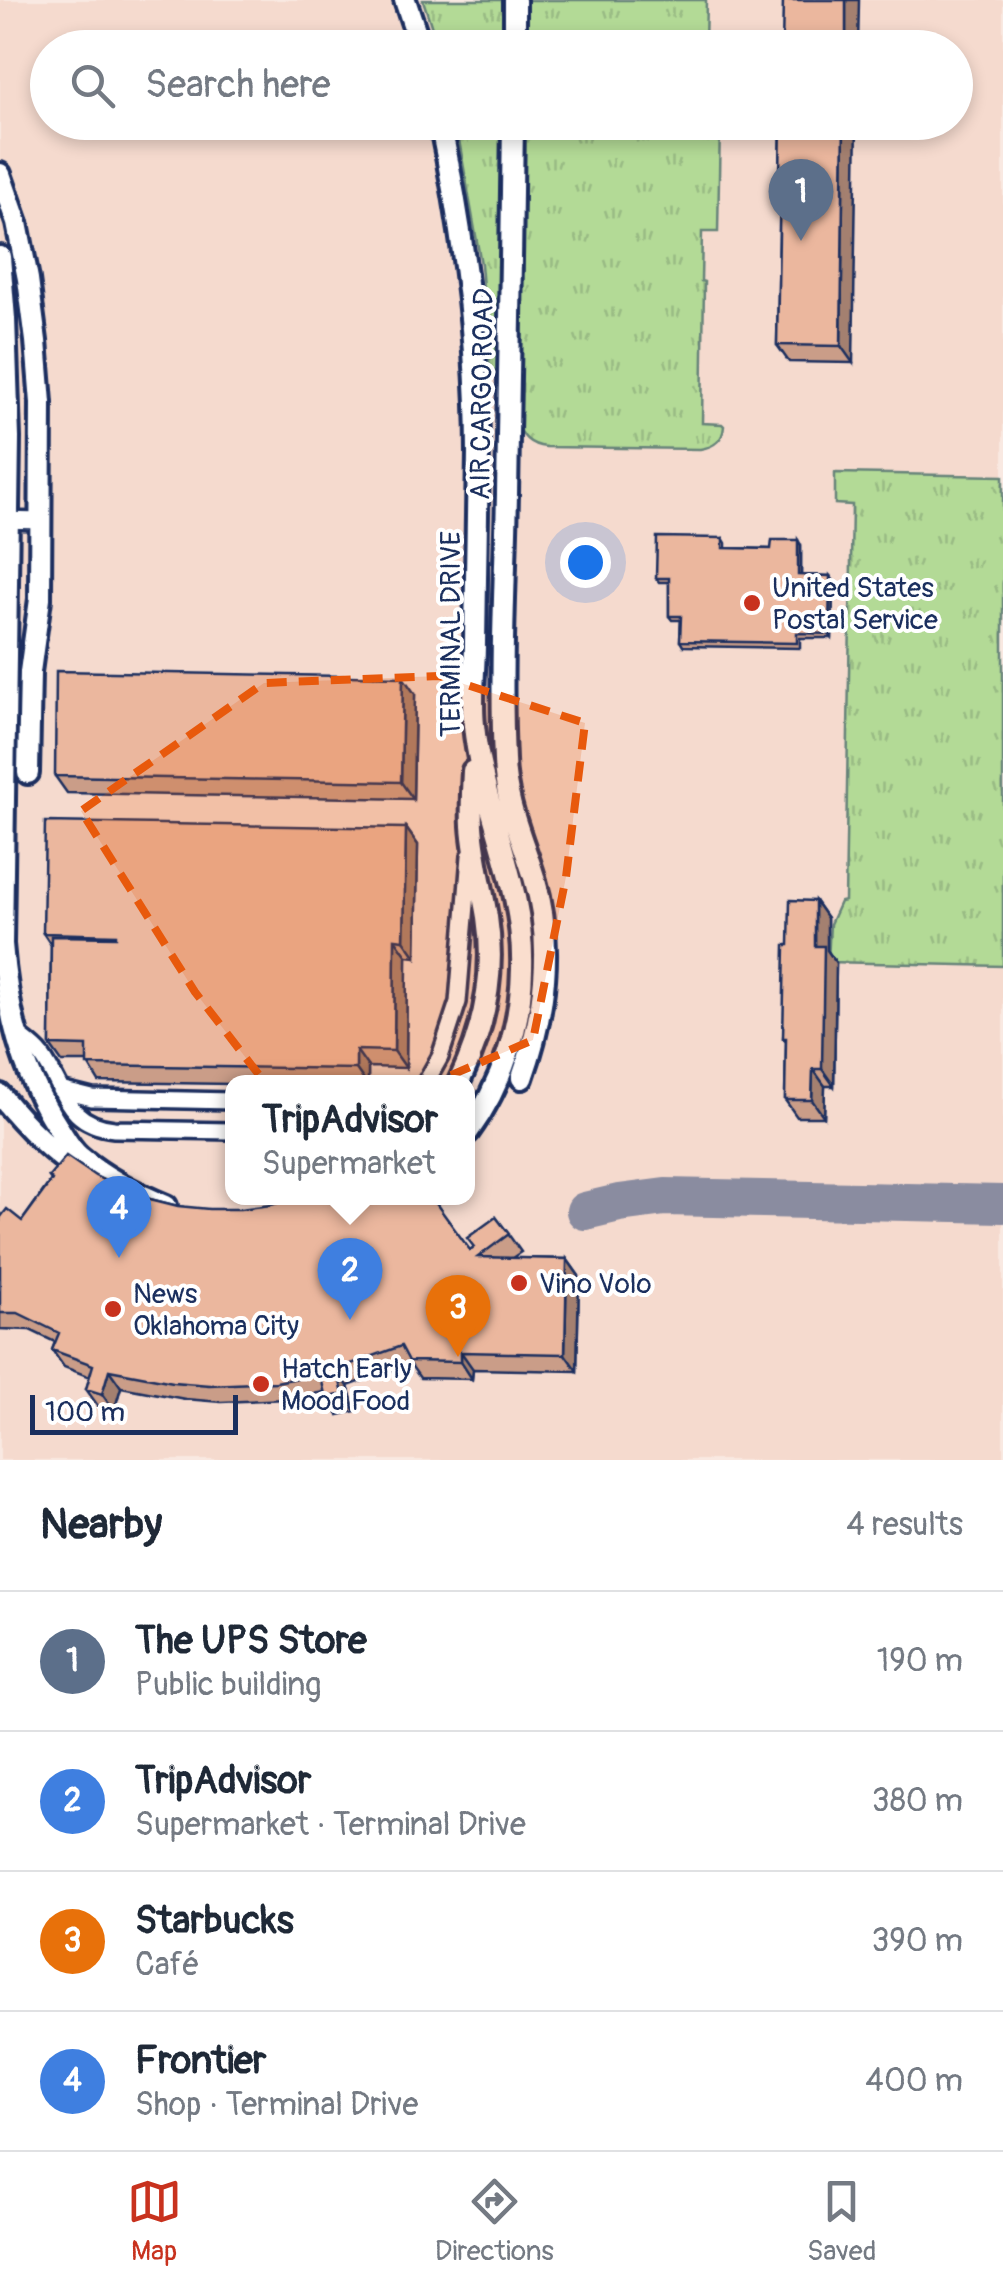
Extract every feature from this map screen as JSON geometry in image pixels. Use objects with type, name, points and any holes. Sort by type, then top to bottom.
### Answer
[{"type":"main road","points":[[405,0],[414,30]]},
{"type":"main road","points":[[514,30],[515,0]]},
{"type":"main road","name":"TERMINAL DRIVE","points":[[443,140],[474,344],[478,448],[474,724],[485,788],[520,917],[522,968],[516,1024],[502,1072],[475,1120]]},
{"type":"main road","name":"AIR CARGO ROAD","points":[[513,140],[504,765],[506,792],[541,904],[545,967],[532,1048],[522,1078]]},
{"type":"main road","points":[[0,174],[18,223],[35,330],[42,418],[40,598],[30,672],[28,773]]},
{"type":"main road","points":[[0,257],[8,379],[2,811],[4,981],[15,1032],[38,1092],[76,1154],[125,1190],[180,1213],[133,1201],[68,1162],[32,1132],[0,1095]]},
{"type":"main road","points":[[5,711],[30,711]]},
{"type":"main road","points":[[462,1075],[481,1028],[490,972],[488,922],[472,827],[474,724]]},
{"type":"street","points":[[4,520],[42,521]]},
{"type":"street","points":[[430,1075],[458,1002],[472,827]]},
{"type":"street","points":[[15,1032],[41,1054],[77,1116],[98,1127],[225,1131]]},
{"type":"street","points":[[60,1090],[102,1099],[225,1101]]},
{"type":"highlighted area","points":[[439,676],[585,723],[566,877],[533,1040],[307,1137],[195,992],[81,811],[264,683]]},
{"type":"shaded area","points":[[0,0],[1003,0],[1003,1460],[0,1460]]},
{"type":"green space","points":[[423,0],[505,0],[504,30],[433,30]]},
{"type":"green space","points":[[522,0],[706,0],[705,30],[521,30]]},
{"type":"green space","points":[[459,140],[503,140],[499,371],[490,370],[481,264]]},
{"type":"green space","points":[[520,140],[720,140],[718,232],[702,232],[701,281],[702,423],[722,424],[720,439],[700,449],[546,447],[527,439],[516,421]]},
{"type":"green space","points":[[835,473],[1003,476],[1003,966],[828,962],[830,924],[840,902],[845,901],[852,505],[835,504]]},
{"type":"building","points":[[783,0],[846,0],[846,30],[782,30]]},
{"type":"building","points":[[781,140],[844,140],[841,346],[777,345]]},
{"type":"building","name":"United States Postal Service","points":[[657,537],[723,538],[723,548],[771,549],[772,540],[798,540],[798,575],[830,576],[829,634],[797,633],[797,643],[680,641],[681,616],[669,616],[669,578],[656,578]]},
{"type":"building","points":[[56,671],[403,677],[401,782],[55,776]]},
{"type":"building","points":[[45,822],[406,828],[404,940],[395,939],[394,1051],[356,1050],[356,1069],[87,1065],[87,1046],[50,1045],[51,936],[116,935],[43,933]]},
{"type":"building","points":[[790,900],[815,901],[815,946],[824,946],[822,1069],[813,1069],[812,1100],[785,1100],[785,945],[789,945]]},
{"type":"building","points":[[66,1156],[134,1195],[178,1206],[240,1209],[271,1205],[437,1205],[470,1250],[474,1247],[467,1238],[496,1217],[509,1234],[478,1257],[567,1259],[565,1354],[461,1352],[461,1362],[409,1361],[401,1346],[337,1369],[343,1394],[326,1398],[320,1374],[276,1382],[209,1385],[109,1370],[102,1394],[86,1389],[93,1365],[52,1350],[59,1333],[18,1313],[0,1313],[0,1218],[7,1209],[22,1221],[52,1180],[49,1177]]},
{"type":"taxiway","points":[[585,1211],[665,1197],[1003,1204]]},
{"type":"place","name":"The UPS Store","points":[[801,241]]},
{"type":"place","name":"United States Postal Service","points":[[752,603]]},
{"type":"place","name":"Frontier","points":[[119,1258]]},
{"type":"place","name":"Vino Volo","points":[[519,1283]]},
{"type":"place","name":"News Oklahoma City","points":[[113,1309]]},
{"type":"place","name":"TripAdvisor","points":[[350,1320]]},
{"type":"place","name":"Starbucks","points":[[458,1357]]},
{"type":"place","name":"Hatch Early Mood Food","points":[[261,1384]]}]
